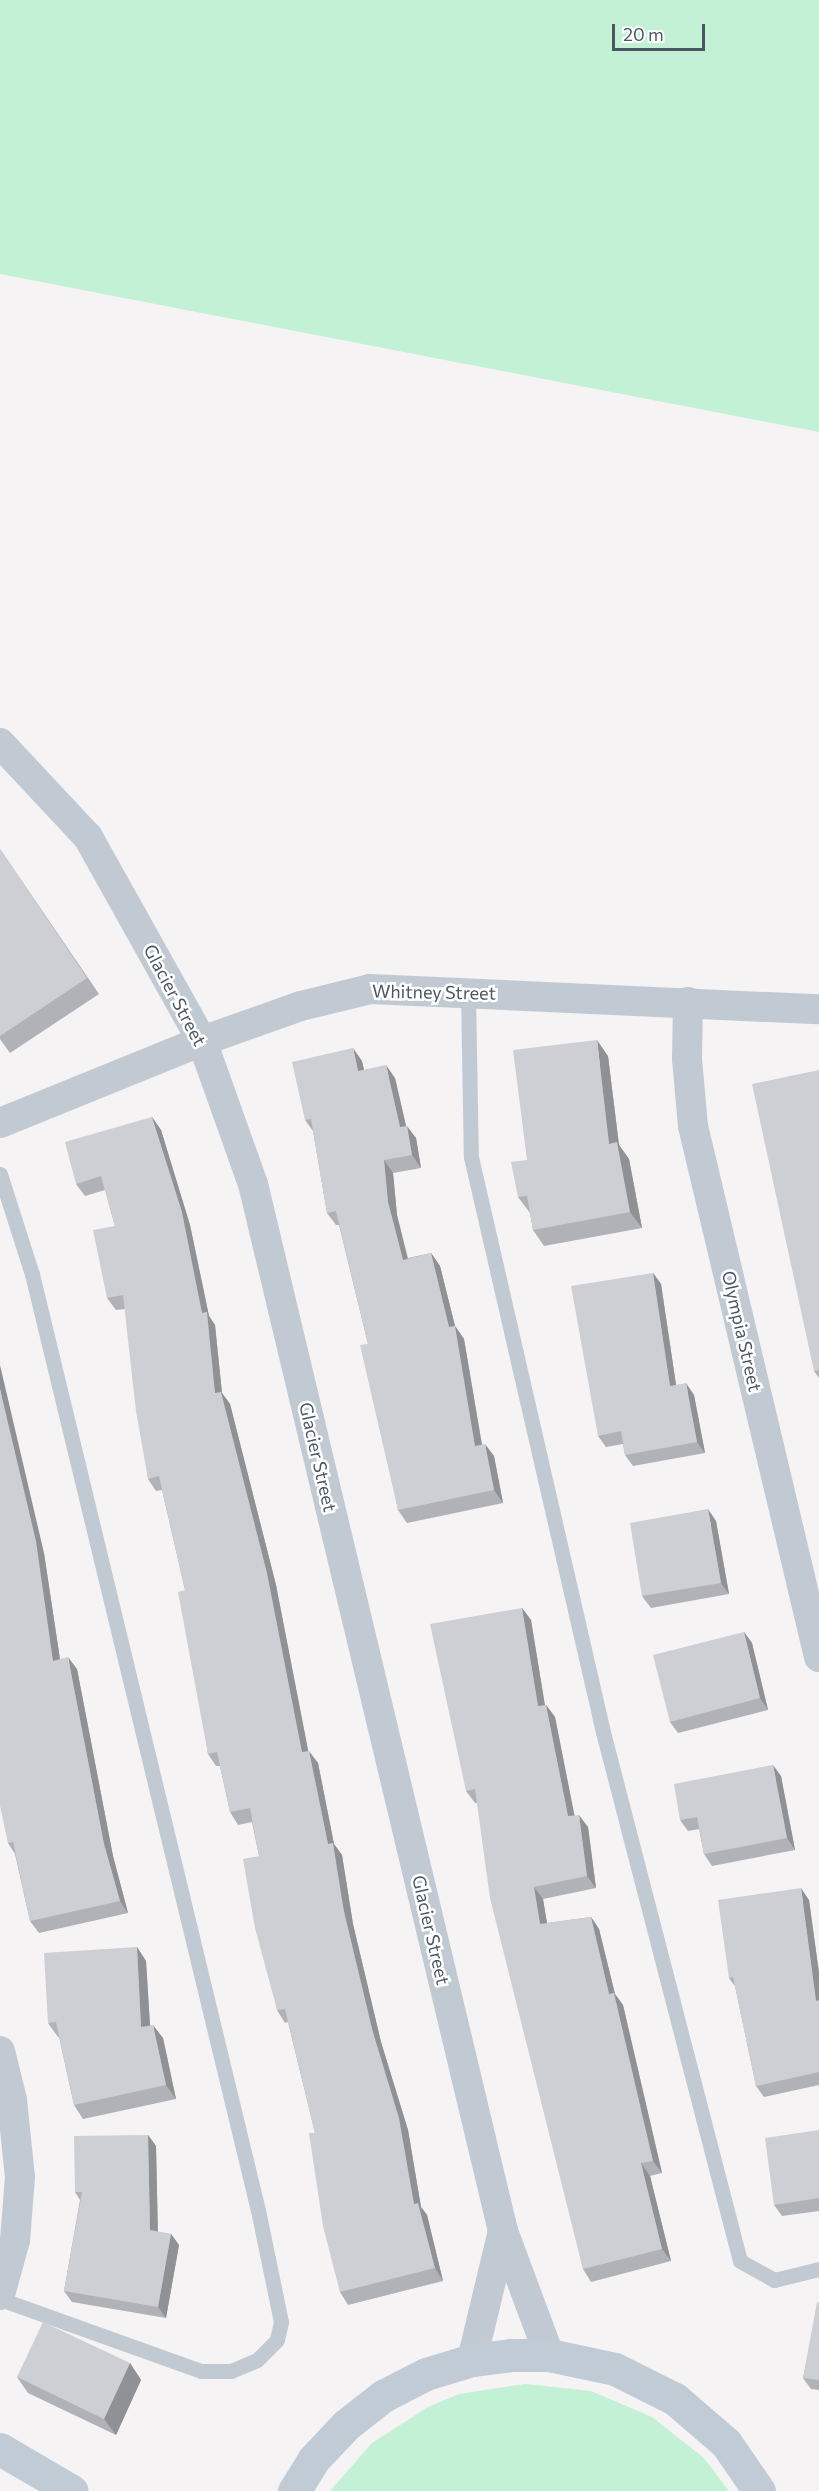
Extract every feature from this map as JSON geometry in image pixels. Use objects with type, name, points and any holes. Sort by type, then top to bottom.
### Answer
[{"type":"street","name":"Glacier Street","points":[[0,743],[88,837],[202,1041],[253,1184],[503,2231],[549,2355]]},
{"type":"street","name":"Whitney Street","points":[[0,1123],[202,1041],[301,1005],[370,989],[819,1009]]},
{"type":"street","name":"Olympia Street","points":[[688,1002],[687,1059],[693,1126],[819,1657]]},
{"type":"street","points":[[0,2051],[12,2100],[20,2177],[15,2240],[0,2297]]},
{"type":"street","name":"Glacier Street","points":[[471,2360],[503,2231]]},
{"type":"street","points":[[294,2491],[313,2460],[346,2425],[384,2396],[426,2374],[471,2360],[549,2355],[615,2369],[675,2399],[726,2443],[759,2491]]},
{"type":"street","points":[[0,2449],[72,2491]]},
{"type":"lane","points":[[468,993],[471,1157],[603,1732],[740,2260],[774,2280],[819,2269]]},
{"type":"lane","points":[[0,1174],[35,1285],[258,2210],[281,2322],[277,2340],[257,2360],[231,2371],[201,2371],[0,2297]]},
{"type":"green space","points":[[0,0],[819,0],[819,432],[0,274]]},
{"type":"green space","points":[[525,2384],[591,2391],[652,2417],[704,2458],[729,2491],[330,2491],[372,2443],[428,2407],[459,2394]]},
{"type":"building","points":[[0,849],[87,978],[0,1036]]},
{"type":"building","points":[[597,1040],[609,1144],[617,1142],[630,1212],[533,1230],[527,1196],[518,1197],[511,1162],[527,1160],[513,1050]]},
{"type":"building","points":[[353,1048],[358,1071],[386,1065],[400,1127],[407,1126],[412,1155],[384,1160],[388,1202],[403,1260],[431,1253],[449,1327],[455,1326],[475,1446],[485,1444],[494,1490],[398,1510],[360,1345],[368,1344],[336,1211],[327,1213],[311,1119],[305,1120],[292,1062]]},
{"type":"building","points":[[819,1070],[819,1370],[814,1371],[752,1084]]},
{"type":"building","points":[[152,1117],[182,1212],[202,1313],[207,1312],[215,1393],[221,1392],[267,1573],[302,1752],[309,1751],[328,1844],[333,1843],[344,1912],[372,2029],[399,2118],[414,2204],[418,2203],[435,2268],[340,2292],[323,2226],[309,2133],[315,2133],[285,2009],[277,2010],[255,1928],[243,1859],[259,1856],[250,1808],[230,1812],[217,1752],[208,1754],[178,1592],[185,1590],[159,1476],[148,1479],[136,1411],[123,1295],[107,1298],[93,1230],[115,1226],[101,1176],[76,1184],[65,1142]]},
{"type":"building","points":[[653,1273],[670,1386],[686,1383],[697,1442],[625,1455],[621,1431],[598,1436],[571,1286]]},
{"type":"building","points":[[0,1389],[36,1541],[53,1661],[68,1657],[104,1844],[120,1901],[30,1921],[13,1842],[8,1843],[0,1806]]},
{"type":"building","points":[[708,1509],[721,1583],[642,1596],[630,1523]]},
{"type":"building","points":[[522,1608],[538,1706],[546,1705],[568,1816],[579,1815],[587,1876],[534,1887],[540,1924],[591,1917],[609,1994],[614,1993],[653,2161],[641,2163],[662,2249],[583,2269],[490,1898],[475,1789],[466,1791],[430,1624]]},
{"type":"building","points":[[744,1632],[760,1698],[670,1722],[653,1655]]},
{"type":"building","points":[[773,1765],[787,1838],[704,1854],[697,1817],[680,1820],[674,1784]]},
{"type":"building","points":[[801,1888],[816,2001],[819,2000],[819,2072],[756,2086],[733,1977],[729,1978],[718,1900]]},
{"type":"building","points":[[137,1947],[141,2027],[153,2025],[166,2085],[74,2105],[56,2022],[48,2023],[44,1953]]},
{"type":"building","points":[[819,2130],[819,2198],[774,2205],[765,2138]]},
{"type":"building","points":[[148,2135],[150,2230],[171,2234],[158,2307],[64,2291],[82,2192],[75,2192],[74,2136]]},
{"type":"building","points":[[817,2302],[819,2303],[819,2380],[803,2378]]},
{"type":"building","points":[[43,2322],[130,2363],[104,2419],[17,2377]]}]
